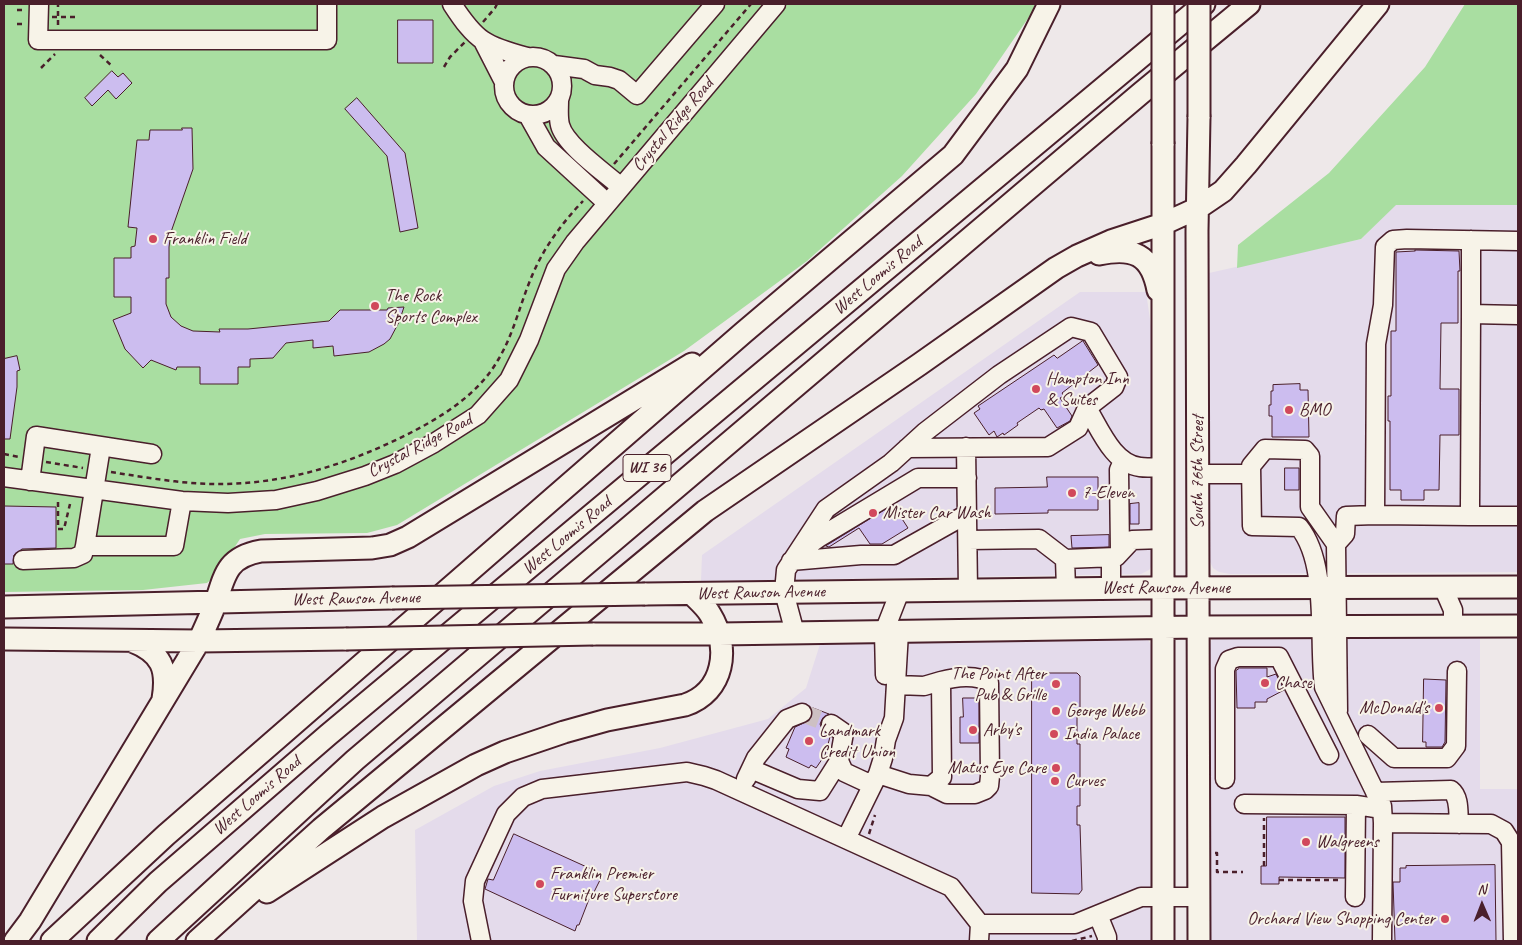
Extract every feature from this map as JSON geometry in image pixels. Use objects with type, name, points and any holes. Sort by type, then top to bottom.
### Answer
[{"type":"main road","points":[[52,941],[166,835],[743,333],[953,155],[1017,69],[1049,4]]},
{"type":"main road","name":"South 76th Street","points":[[1163,4],[1163,941]]},
{"type":"main road","name":"South 76th Street","points":[[1198,941],[1199,4]]},
{"type":"main road","name":"West Loomis Road","points":[[98,941],[158,882],[328,735],[1204,4]]},
{"type":"main road","name":"West Loomis Road","points":[[158,941],[355,760],[1140,94],[1250,4]]},
{"type":"main road","points":[[201,937],[322,829],[705,511],[920,364],[1056,268],[1111,241],[1164,224],[1198,208],[1223,191],[1378,4]]},
{"type":"main road","points":[[1056,268],[1087,256],[1103,253],[1119,251],[1136,254],[1146,260],[1156,279],[1164,325]]},
{"type":"main road","points":[[15,941],[30,922],[199,642],[215,603],[220,585],[227,570],[236,559],[248,553],[261,551],[372,548],[390,545],[416,532],[743,333]]},
{"type":"main road","name":"West Rawson Avenue","points":[[4,607],[392,598],[784,592],[1518,587]]},
{"type":"main road","points":[[201,937],[383,817],[476,765],[505,752],[564,732],[607,720],[685,706],[696,702],[711,689],[716,680],[722,648],[719,634],[710,614],[692,594]]},
{"type":"main road","points":[[4,639],[199,642],[593,634],[1198,627],[1518,626]]},
{"type":"main road","points":[[132,641],[152,651],[163,666],[166,685],[163,701]]},
{"type":"street","points":[[38,11],[38,40],[327,40],[327,4]]},
{"type":"street","points":[[452,4],[473,33],[505,51],[528,57],[537,57],[554,65],[584,69],[595,75],[610,77],[619,80],[637,95],[715,4]]},
{"type":"street","name":"Crystal Ridge Road","points":[[4,477],[182,501],[228,503],[276,500],[317,491],[365,476],[395,464],[434,443],[478,415],[510,380],[529,340],[556,270],[575,242],[776,4]]},
{"type":"street","points":[[477,36],[504,82]]},
{"type":"street","points":[[528,57],[519,60],[512,66],[506,73],[504,82],[506,100],[512,107],[528,116],[546,113],[553,108],[570,87],[595,75]]},
{"type":"street","points":[[554,65],[561,79],[560,126],[565,136],[572,145],[621,186]]},
{"type":"street","points":[[528,116],[546,147],[608,203]]},
{"type":"street","points":[[1375,515],[1376,344],[1383,305],[1385,248],[1394,240],[1407,239],[1518,241]]},
{"type":"street","points":[[1470,516],[1471,240]]},
{"type":"street","points":[[1471,314],[1518,315]]},
{"type":"street","points":[[795,633],[784,592],[786,570],[826,509],[891,463],[907,448],[925,432],[999,375],[1071,327],[1091,332],[1118,377],[1114,387],[1087,408],[1078,428],[1048,447],[907,448]]},
{"type":"street","points":[[1087,408],[1115,454],[1123,462],[1139,467],[1164,468]]},
{"type":"street","points":[[30,480],[36,436],[152,454]]},
{"type":"street","points":[[23,560],[74,558],[82,554],[85,546],[101,446]]},
{"type":"street","points":[[966,448],[968,590]]},
{"type":"street","points":[[1299,527],[1310,507],[1310,456],[1305,450],[1265,449],[1251,470],[1252,526],[1299,527],[1305,534],[1329,588]]},
{"type":"street","points":[[1111,589],[1115,555],[1119,470],[1123,462]]},
{"type":"street","points":[[1198,474],[1251,470]]},
{"type":"street","points":[[793,559],[820,537],[918,478],[967,478]]},
{"type":"street","points":[[85,546],[174,546],[182,501]]},
{"type":"street","points":[[1310,507],[1336,544]]},
{"type":"street","points":[[793,559],[861,555],[894,556],[967,514]]},
{"type":"street","points":[[1382,941],[1382,816],[1375,792],[1324,687],[1321,666],[1329,627],[1329,588],[1336,544],[1345,534],[1346,516],[1518,516]]},
{"type":"street","points":[[968,540],[1039,539],[1064,559],[1115,555],[1132,540],[1164,539]]},
{"type":"street","points":[[1064,559],[1066,589]]},
{"type":"street","points":[[1443,587],[1453,610],[1453,626]]},
{"type":"street","points":[[846,839],[883,758],[886,740],[891,632],[900,591]]},
{"type":"street","points":[[886,740],[894,718],[897,685],[896,654],[891,632]]},
{"type":"street","points":[[1225,779],[1225,669],[1229,660],[1238,657],[1279,657],[1329,755]]},
{"type":"street","points":[[1368,736],[1394,758],[1447,758],[1456,746],[1457,671]]},
{"type":"street","points":[[839,761],[844,772],[875,779],[932,786],[947,794],[975,794],[985,790],[990,776],[989,683],[982,679],[970,678],[941,680],[924,686],[897,685]]},
{"type":"street","points":[[932,786],[942,777],[941,680]]},
{"type":"street","points":[[740,792],[756,758],[786,719],[802,713]]},
{"type":"street","points":[[751,769],[798,789],[820,791],[839,761],[844,732],[831,724]]},
{"type":"street","points":[[481,941],[473,901],[475,880],[506,814],[523,797],[542,789],[687,772],[704,776],[950,887],[979,933],[1076,924],[1141,897],[1198,897]]},
{"type":"street","points":[[1375,792],[1451,790],[1454,792],[1457,800],[1459,824]]},
{"type":"street","points":[[1244,804],[1356,805],[1382,816],[1459,824],[1490,824],[1504,831],[1511,842],[1513,941]]},
{"type":"street","points":[[1355,897],[1356,805]]},
{"type":"street","points":[[1098,915],[1107,936],[1102,938]]},
{"type":"path","points":[[444,67],[450,57],[477,36],[497,4]]},
{"type":"path","points":[[610,169],[751,4]]},
{"type":"path","points":[[38,11],[79,17]]},
{"type":"path","points":[[41,68],[58,52]]},
{"type":"path","points":[[106,472],[184,482],[226,484],[266,481],[312,472],[352,460],[383,447],[422,426],[454,407],[472,393],[487,376],[498,360],[509,338],[535,268],[565,220],[588,196]]},
{"type":"path","points":[[4,454],[24,459]]},
{"type":"path","points":[[40,462],[89,469]]},
{"type":"path","points":[[58,502],[58,529],[64,529],[70,504]]},
{"type":"path","points":[[1264,804],[1264,866]]},
{"type":"path","points":[[1211,853],[1217,853],[1217,872],[1243,872]]},
{"type":"path","points":[[1279,880],[1347,880]]},
{"type":"path","points":[[1072,941],[1102,938]]},
{"type":"shaded area","points":[[1395,205],[1518,205],[1518,572],[1230,574],[1219,572],[1213,568],[1209,560],[1209,273],[1361,239]]},
{"type":"shaded area","points":[[1080,292],[1146,292],[1153,340],[1153,564],[1149,570],[1141,574],[701,581],[702,555]]},
{"type":"shaded area","points":[[1480,634],[1480,789],[1518,789],[1518,941],[1208,941],[1209,658],[1212,639],[1218,635]]},
{"type":"shaded area","points":[[1146,637],[1152,646],[1152,941],[417,941],[415,830],[494,786],[540,771],[660,748],[768,719],[806,688],[821,641]]},
{"type":"green space","name":"The Rock Sports Complex","points":[[4,4],[1035,4],[1031,14],[976,94],[902,176],[807,261],[684,351],[397,525],[367,533],[265,534],[240,539],[216,575],[207,583],[143,590],[4,592]]},
{"type":"green space","points":[[1465,4],[1518,4],[1518,205],[1396,205],[1361,239],[1237,268],[1238,245],[1329,173],[1425,67]]},
{"type":"building","points":[[398,20],[433,20],[433,63],[398,63]]},
{"type":"building","points":[[112,71],[118,77],[123,73],[132,83],[116,99],[108,90],[92,106],[85,98]]},
{"type":"building","points":[[357,98],[405,153],[418,228],[400,232],[387,156],[345,109]]},
{"type":"building","name":"Franklin Field","points":[[182,128],[192,128],[193,169],[171,232],[169,278],[166,278],[166,304],[171,317],[181,326],[193,331],[220,332],[219,329],[248,329],[329,321],[340,310],[387,310],[388,308],[404,307],[390,339],[369,352],[334,356],[333,346],[313,348],[313,340],[286,343],[273,358],[250,359],[250,367],[238,367],[238,384],[200,384],[200,367],[177,367],[176,370],[151,360],[143,368],[125,349],[113,320],[131,313],[131,297],[114,297],[114,258],[131,258],[131,247],[135,246],[137,228],[128,227],[137,140],[149,140],[150,130],[182,130]]},
{"type":"building","points":[[1415,250],[1459,251],[1458,323],[1441,323],[1440,389],[1459,389],[1459,435],[1440,435],[1439,490],[1424,490],[1424,500],[1401,500],[1401,490],[1390,490],[1388,396],[1391,396],[1391,331],[1396,331],[1396,252]]},
{"type":"building","name":"Hampton Inn & Suites","points":[[1083,341],[1098,365],[1062,393],[1064,396],[1060,398],[1072,416],[1070,421],[1057,428],[1044,409],[1041,410],[1039,408],[1017,423],[1018,425],[1004,435],[1003,433],[997,437],[994,431],[989,435],[974,413],[980,409],[978,406],[1054,355],[1057,358]]},
{"type":"building","points":[[17,356],[20,370],[17,371],[17,387],[10,439],[4,439],[4,359]]},
{"type":"building","name":"BMO","points":[[1300,384],[1300,390],[1308,390],[1309,437],[1272,437],[1272,416],[1269,416],[1269,405],[1271,405],[1273,385]]},
{"type":"building","points":[[1285,468],[1299,468],[1299,490],[1285,490]]},
{"type":"building","points":[[1047,477],[1098,477],[1098,510],[1048,510],[1048,513],[995,514],[995,488],[1047,487]]},
{"type":"building","points":[[1139,503],[1139,524],[1130,524],[1130,504]]},
{"type":"building","points":[[893,505],[908,528],[882,544],[870,544],[859,528],[829,547],[826,546]]},
{"type":"building","points":[[4,506],[56,507],[56,548],[22,549],[14,555],[13,564],[4,564]]},
{"type":"building","points":[[1109,535],[1109,547],[1072,548],[1071,536]]},
{"type":"building","name":"Chase","points":[[1240,668],[1267,668],[1267,677],[1276,674],[1284,690],[1267,699],[1267,702],[1255,702],[1255,708],[1237,708],[1236,671]]},
{"type":"building","points":[[1032,673],[1077,673],[1080,676],[1080,717],[1077,717],[1077,744],[1080,744],[1080,806],[1077,806],[1077,825],[1080,825],[1082,890],[1079,894],[1032,893]]},
{"type":"building","name":"McDonald's","points":[[1424,679],[1446,680],[1445,742],[1442,747],[1426,747],[1426,742],[1423,742]]},
{"type":"building","name":"Arby's","points":[[963,698],[979,698],[979,743],[960,743],[960,717],[963,717]]},
{"type":"building","name":"Landmark Credit Union","points":[[813,708],[829,714],[823,718],[820,724],[830,737],[825,755],[816,768],[811,765],[809,768],[786,757],[789,749],[786,748],[795,727],[810,720]]},
{"type":"building","name":"Walgreens","points":[[1267,817],[1345,817],[1345,878],[1279,877],[1279,884],[1261,884],[1261,866],[1266,866]]},
{"type":"building","name":"Franklin Premier Furniture Superstore","points":[[514,834],[600,873],[598,878],[600,880],[593,894],[591,894],[575,931],[485,889],[488,879],[493,880]]},
{"type":"building","name":"Orchard View Shopping Center","points":[[1495,865],[1496,941],[1395,941],[1393,882],[1400,882],[1400,868],[1406,868],[1406,866]]},
{"type":"tunnel","points":[[802,713],[831,724]]},
{"type":"place","name":"Franklin Field","points":[[153,239]]},
{"type":"place","name":"The Rock Sports Complex","points":[[375,306]]},
{"type":"place","name":"Hampton Inn & Suites","points":[[1036,389]]},
{"type":"place","name":"BMO","points":[[1289,410]]},
{"type":"place","name":"7-Eleven","points":[[1072,493]]},
{"type":"place","name":"Mister Car Wash","points":[[873,513]]},
{"type":"place","name":"Chase","points":[[1265,683]]},
{"type":"place","name":"The Point After Pub & Grille","points":[[1056,684]]},
{"type":"place","name":"McDonald's","points":[[1439,708]]},
{"type":"place","name":"George Webb","points":[[1056,711]]},
{"type":"place","name":"Arby's","points":[[973,730]]},
{"type":"place","name":"India Palace","points":[[1054,734]]},
{"type":"place","name":"Landmark Credit Union","points":[[809,741]]},
{"type":"place","name":"Matus Eye Care","points":[[1056,768]]},
{"type":"place","name":"Curves","points":[[1055,781]]},
{"type":"place","name":"Walgreens","points":[[1306,842]]},
{"type":"place","name":"Franklin Premier Furniture Superstore","points":[[540,884]]},
{"type":"place","name":"Orchard View Shopping Center","points":[[1445,919]]}]
